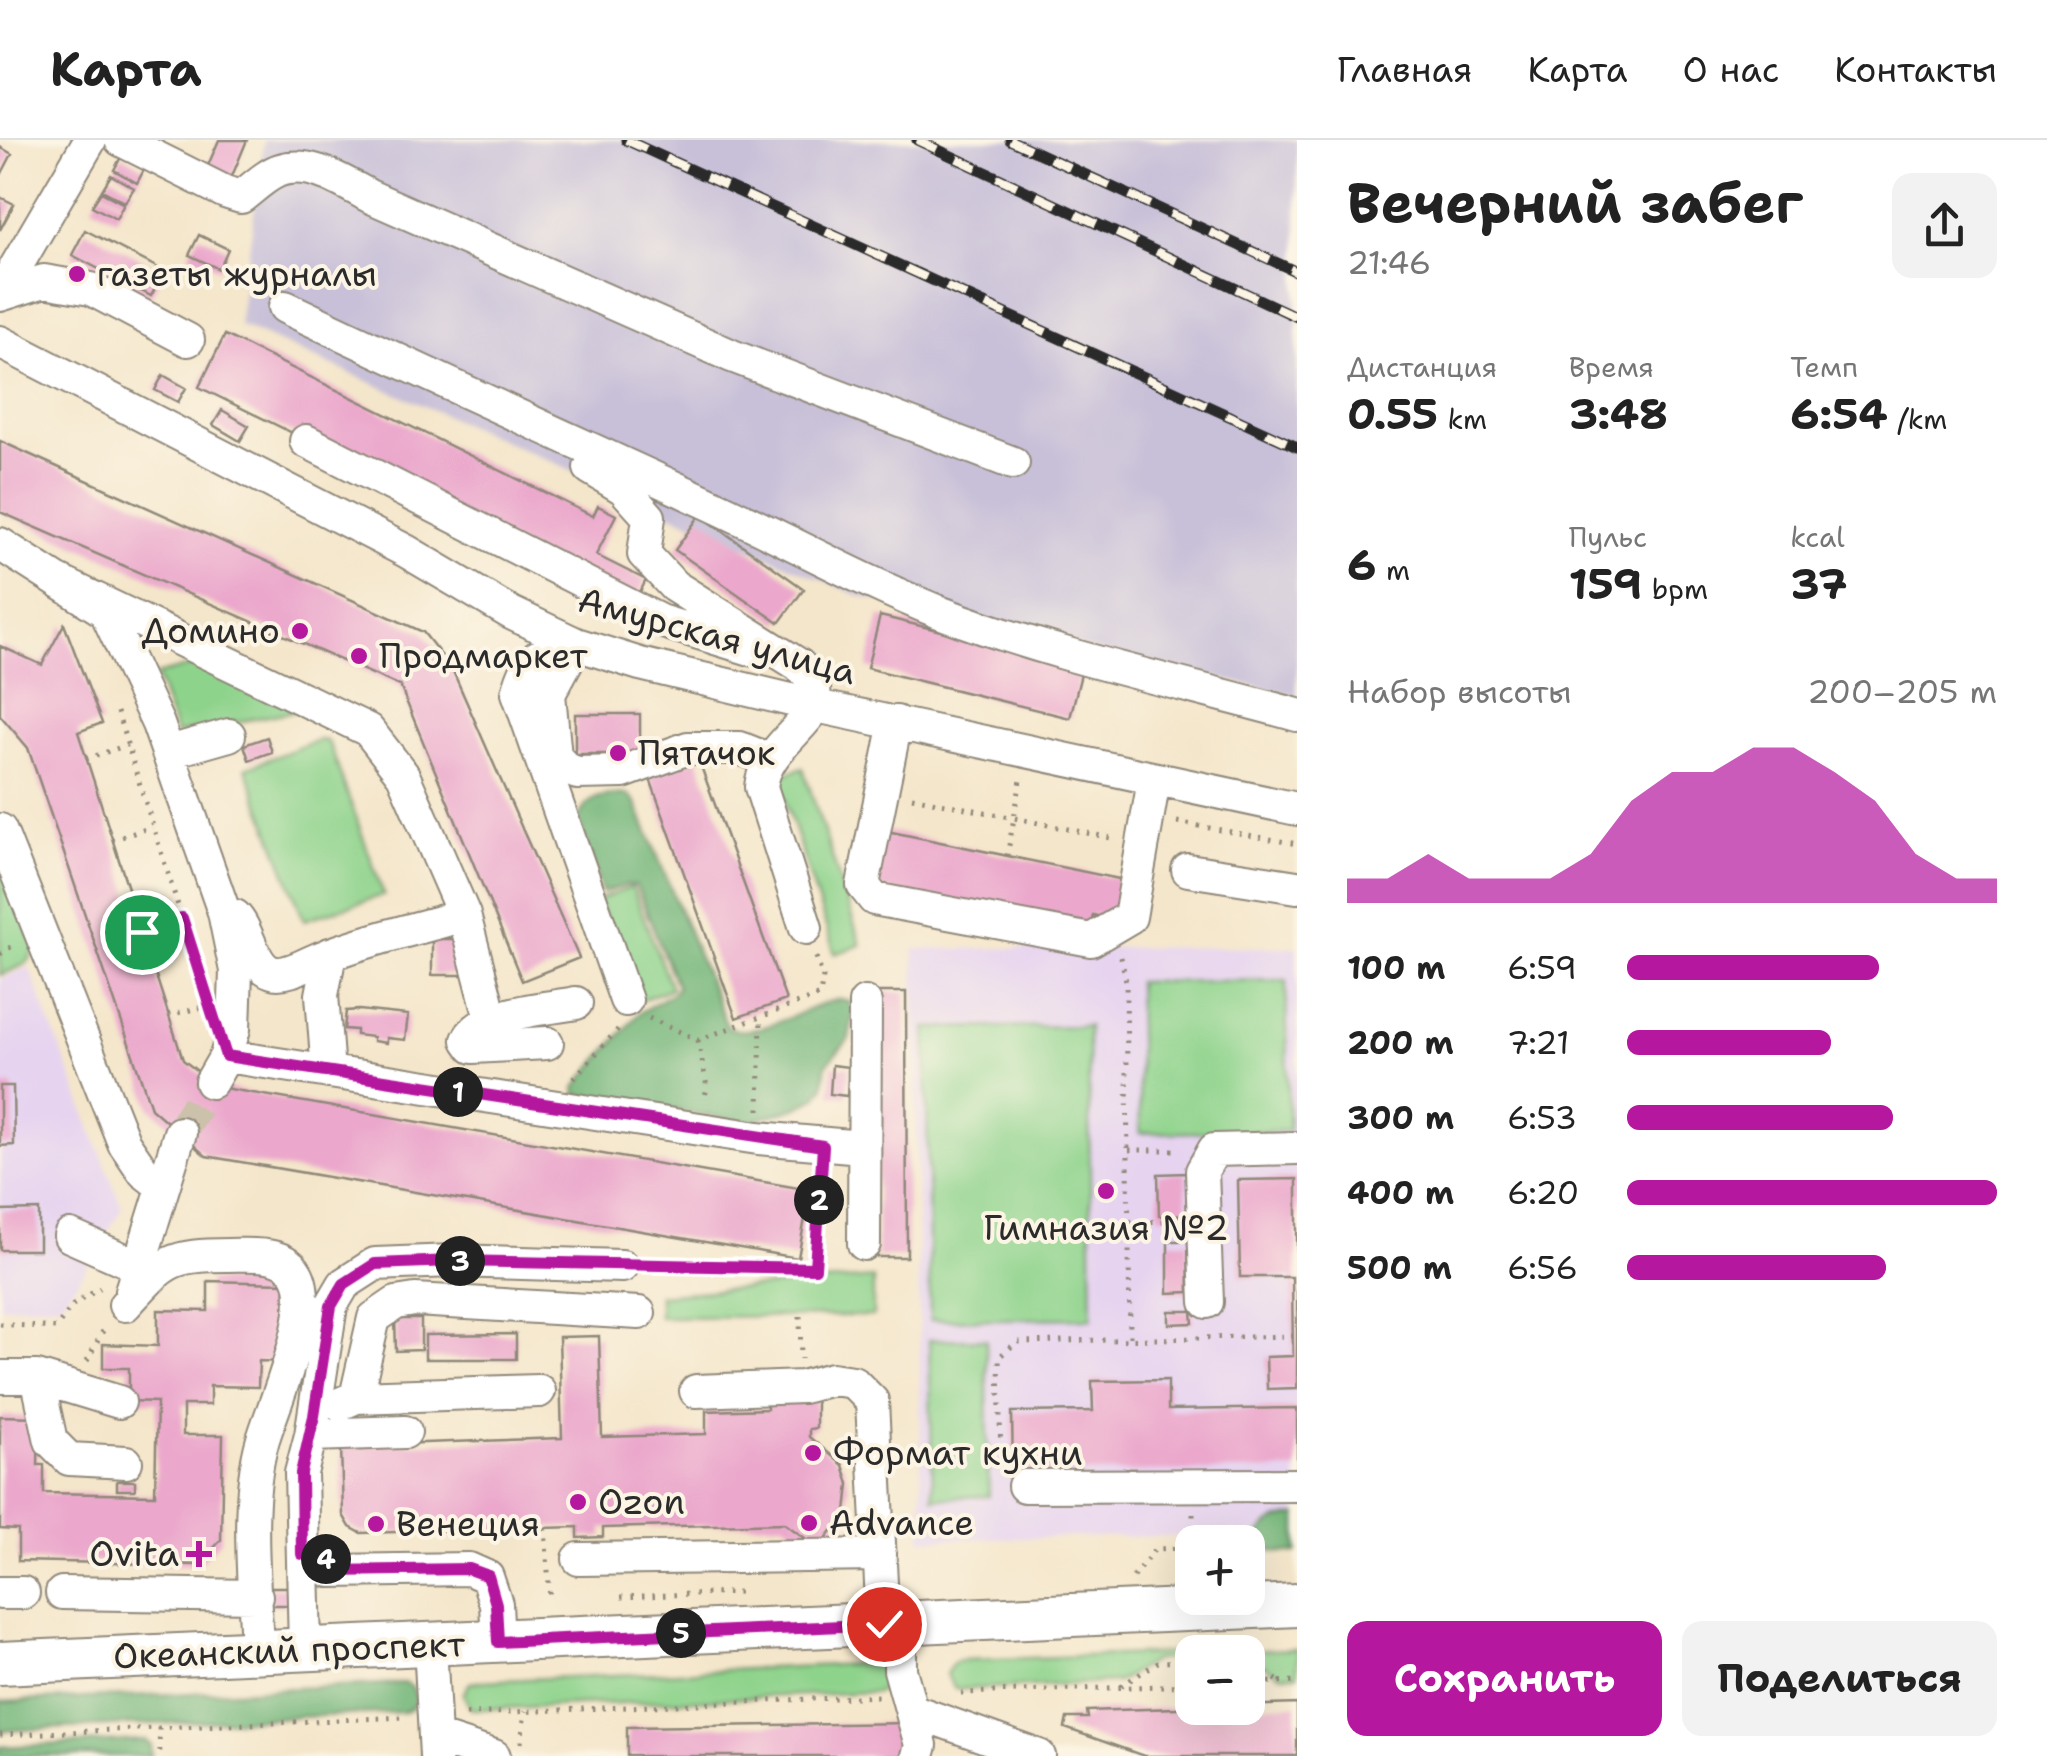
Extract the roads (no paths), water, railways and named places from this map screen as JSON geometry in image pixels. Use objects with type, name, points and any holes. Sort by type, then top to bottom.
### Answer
[{"type":"main road","name":"Океанский проспект","points":[[0,1663],[1297,1604]]},
{"type":"street","points":[[0,295],[90,140]]},
{"type":"street","points":[[121,140],[241,197],[277,170],[299,168],[328,174],[369,196],[732,356],[1013,463]]},
{"type":"street","points":[[0,295],[44,281],[91,289],[188,340]]},
{"type":"street","points":[[286,307],[940,612],[1014,638],[1297,715]]},
{"type":"street","name":"Амурская улица","points":[[0,342],[406,551],[511,614],[576,644],[640,664],[896,722],[1148,809],[1297,808]]},
{"type":"street","points":[[457,389],[623,488],[649,517],[644,554],[674,586],[800,665],[813,680],[811,704],[797,733],[763,772],[764,800],[806,928]]},
{"type":"street","points":[[306,441],[660,621],[774,657],[800,682],[811,704]]},
{"type":"street","points":[[0,544],[106,612],[169,752],[224,912],[236,971],[234,1029],[218,1069],[328,1072],[758,1138],[862,1147]]},
{"type":"street","points":[[56,580],[368,730],[403,775],[464,915],[491,1018]]},
{"type":"street","points":[[576,644],[549,694],[555,757],[566,770],[623,772],[688,748],[740,748],[770,760]]},
{"type":"street","points":[[576,644],[542,653],[525,669],[518,693],[637,1009]]},
{"type":"street","points":[[896,722],[864,886],[874,899],[1091,940],[1130,917],[1148,809],[1297,821]]},
{"type":"street","points":[[169,752],[229,735]]},
{"type":"street","points":[[0,830],[124,1143],[144,1172],[162,1186]]},
{"type":"street","points":[[1188,870],[1297,887]]},
{"type":"street","points":[[224,912],[232,913],[241,922],[261,965],[270,972],[282,973],[330,954],[464,915]]},
{"type":"street","points":[[328,1072],[322,996],[330,954]]},
{"type":"street","points":[[547,1043],[473,1047],[468,1040],[471,1032],[491,1018],[576,1003]]},
{"type":"street","points":[[864,1244],[865,1003]]},
{"type":"street","points":[[180,1133],[126,1306],[163,1264],[187,1255],[267,1255],[293,1268],[301,1284],[300,1316],[286,1379],[264,1436],[254,1497],[257,1651]]},
{"type":"street","points":[[1207,1302],[1202,1171],[1214,1150],[1297,1148]]},
{"type":"street","points":[[70,1236],[140,1268]]},
{"type":"street","points":[[305,1649],[301,1473],[331,1306],[344,1284],[375,1264],[453,1261],[622,1266]]},
{"type":"street","points":[[356,1397],[374,1318],[396,1303],[415,1300],[639,1313]]},
{"type":"street","points":[[0,1377],[37,1377],[119,1402]]},
{"type":"street","points":[[37,1377],[51,1441],[69,1459],[126,1462]]},
{"type":"street","points":[[696,1392],[802,1387],[832,1379],[854,1382],[872,1401],[880,1555],[900,1670],[921,1745],[918,1756]]},
{"type":"street","points":[[312,1425],[356,1397],[539,1392]]},
{"type":"street","points":[[312,1425],[405,1432]]},
{"type":"street","points":[[1013,1485],[1297,1485]]},
{"type":"street","points":[[302,1554],[327,1560],[330,1571],[469,1569],[488,1576],[496,1604],[498,1642]]},
{"type":"street","points":[[578,1559],[880,1555]]},
{"type":"street","points":[[62,1593],[256,1596]]},
{"type":"street","points":[[430,1644],[435,1736],[494,1756]]},
{"type":"street","points":[[910,1703],[1038,1756]]},
{"type":"tunnel","points":[[180,1133],[211,1082]]},
{"type":"railway","points":[[626,140],[1297,447]]},
{"type":"railway","points":[[917,140],[1297,317]]},
{"type":"railway","points":[[1010,140],[1297,272]]},
{"type":"place","name":"газеты журналы","points":[[77,274]]},
{"type":"place","name":"Домино","points":[[300,631]]},
{"type":"place","name":"Продмаркет","points":[[359,656]]},
{"type":"place","name":"Пятачок","points":[[618,753]]},
{"type":"place","name":"Гимназия №2","points":[[1106,1191]]},
{"type":"place","name":"Формат кухни","points":[[813,1453]]},
{"type":"place","name":"Ozon","points":[[578,1502]]},
{"type":"place","name":"Advance","points":[[809,1523]]},
{"type":"place","name":"Венеция","points":[[376,1524]]},
{"type":"place","name":"Ovita","points":[[199,1554]]}]
